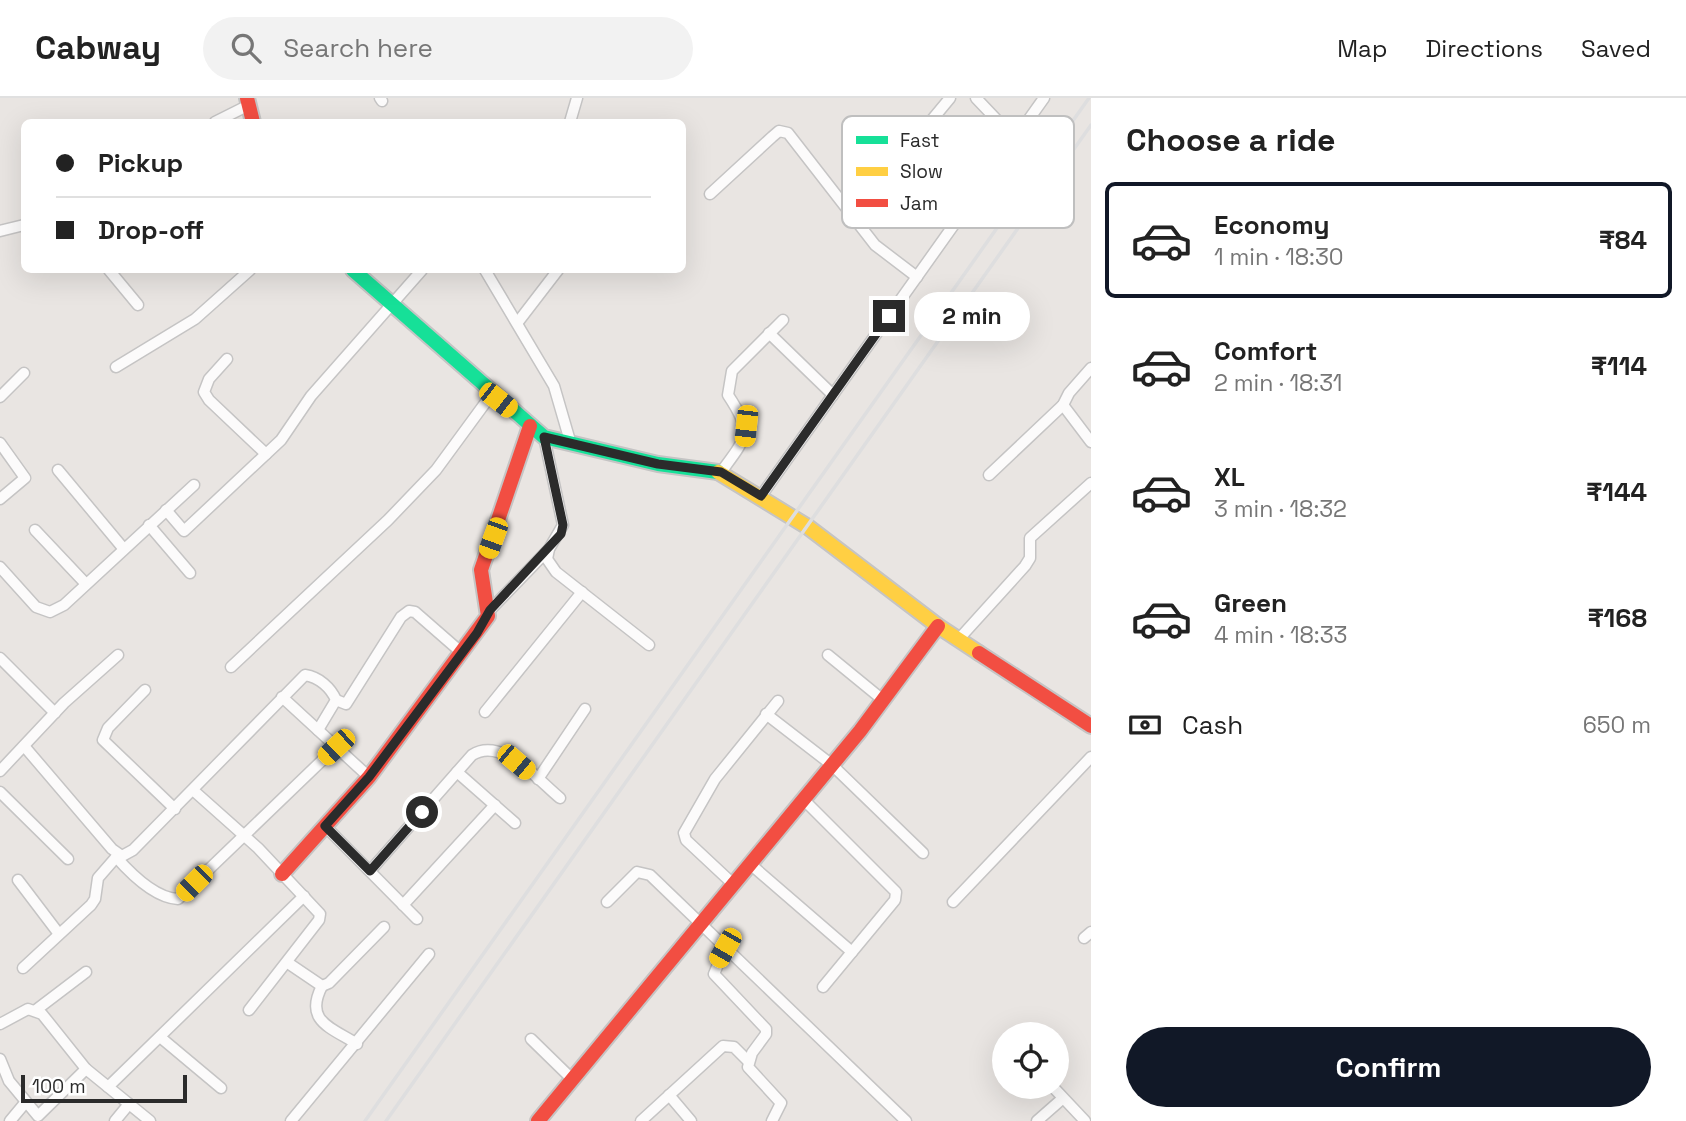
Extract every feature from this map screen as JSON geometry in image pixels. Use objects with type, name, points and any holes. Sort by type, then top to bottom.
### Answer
[{"type":"street","points":[[571,119],[577,98]]},
{"type":"street","points":[[935,116],[950,98]]},
{"type":"street","points":[[976,98],[993,116]]},
{"type":"street","points":[[1031,116],[1044,98]]},
{"type":"street","points":[[220,119],[248,102],[252,119]]},
{"type":"street","points":[[710,194],[779,131],[788,133],[842,203]]},
{"type":"street","points":[[0,231],[21,226]]},
{"type":"street","points":[[861,228],[874,245],[917,277]]},
{"type":"street","points":[[761,496],[952,228]]},
{"type":"street","points":[[111,273],[138,305]]},
{"type":"street","points":[[116,367],[195,319],[247,273]]},
{"type":"street","points":[[356,273],[491,395],[544,437],[658,464],[721,472],[808,527],[958,640],[1091,726]]},
{"type":"street","points":[[166,510],[184,531],[266,454],[391,303],[419,273]]},
{"type":"street","points":[[487,273],[554,386],[570,441]]},
{"type":"street","points":[[518,322],[556,273]]},
{"type":"street","points":[[721,472],[744,440],[745,433],[743,418],[728,395],[732,371],[783,320]]},
{"type":"street","points":[[769,333],[833,395]]},
{"type":"street","points":[[227,359],[209,379],[204,392],[266,454]]},
{"type":"street","points":[[989,475],[1063,405],[1069,393],[1091,368]]},
{"type":"street","points":[[0,397],[24,373]]},
{"type":"street","points":[[231,667],[388,520],[436,470],[491,395]]},
{"type":"street","points":[[1063,405],[1091,442]]},
{"type":"street","points":[[488,611],[480,589],[481,570],[530,426]]},
{"type":"street","points":[[282,874],[369,777],[462,653],[488,611],[549,550],[563,525],[544,437]]},
{"type":"street","points":[[0,443],[25,474],[23,482],[0,499]]},
{"type":"street","points":[[58,470],[123,548]]},
{"type":"street","points":[[958,640],[1030,558],[1030,538],[1091,483]]},
{"type":"street","points":[[0,567],[43,611],[50,612],[64,605],[194,485]]},
{"type":"street","points":[[149,525],[190,573]]},
{"type":"street","points":[[35,530],[86,584]]},
{"type":"street","points":[[549,550],[547,559],[556,572],[649,645]]},
{"type":"street","points":[[485,712],[582,592]]},
{"type":"street","points":[[23,968],[95,899],[98,877],[117,856],[133,850],[194,791],[305,675],[312,676],[328,687],[336,700],[346,704],[401,617],[409,611],[415,612],[462,653]]},
{"type":"street","points":[[538,1121],[832,765],[938,626]]},
{"type":"street","points":[[828,654],[883,700]]},
{"type":"street","points":[[0,771],[55,713],[118,655]]},
{"type":"street","points":[[0,658],[55,713]]},
{"type":"street","points":[[145,690],[107,728],[103,740],[175,809]]},
{"type":"street","points":[[282,697],[369,777]]},
{"type":"street","points":[[318,730],[336,700]]},
{"type":"street","points":[[732,883],[686,840],[684,833],[715,779],[778,701]]},
{"type":"street","points":[[538,779],[585,709]]},
{"type":"street","points":[[766,714],[832,765],[923,853]]},
{"type":"street","points":[[24,746],[117,856],[156,893],[166,899],[178,900],[336,747]]},
{"type":"street","points":[[370,871],[457,772],[482,749],[496,750],[560,798]]},
{"type":"street","points":[[953,902],[1091,757]]},
{"type":"street","points":[[457,772],[515,823]]},
{"type":"street","points":[[194,791],[243,835],[320,914],[319,920],[288,963],[249,1010]]},
{"type":"street","points":[[0,792],[68,859]]},
{"type":"street","points":[[803,799],[896,892],[895,900],[823,987]]},
{"type":"street","points":[[403,905],[495,805]]},
{"type":"street","points":[[325,826],[417,919]]},
{"type":"street","points":[[749,863],[852,952]]},
{"type":"street","points":[[607,902],[637,872],[645,872],[906,1121]]},
{"type":"street","points":[[18,880],[59,934]]},
{"type":"street","points":[[108,1087],[304,897]]},
{"type":"street","points":[[357,1044],[322,1021],[314,1010],[313,1002],[322,986],[329,983],[384,927]]},
{"type":"street","points":[[725,948],[714,974],[766,1029],[766,1034],[748,1061],[748,1067],[781,1103],[772,1121]]},
{"type":"street","points":[[291,1121],[429,954]]},
{"type":"street","points":[[288,963],[322,986]]},
{"type":"street","points":[[36,1010],[86,972]]},
{"type":"street","points":[[0,1024],[28,1009],[36,1010],[86,1069],[150,1121]]},
{"type":"street","points":[[160,1037],[221,1088]]},
{"type":"street","points":[[531,1039],[572,1079]]},
{"type":"street","points":[[641,1121],[723,1046],[734,1047],[748,1061]]},
{"type":"street","points":[[0,1059],[9,1081],[34,1114],[44,1114],[86,1069]]},
{"type":"street","points":[[669,1095],[691,1121]]},
{"type":"street","points":[[1037,1121],[1062,1099],[1085,1121]]},
{"type":"street","points":[[10,1121],[25,1103]]},
{"type":"street","points":[[115,1121],[129,1104]]},
{"type":"railway","points":[[1074,119],[1089,98]]},
{"type":"railway","points":[[1074,149],[1091,125]]},
{"type":"railway","points":[[365,1121],[997,228]]},
{"type":"railway","points":[[386,1121],[1018,228]]},
{"type":"traffic: fast","points":[[356,273],[544,437],[658,464],[718,472]]},
{"type":"traffic: slow","points":[[718,472],[808,527],[938,626],[979,653]]},
{"type":"traffic: jam","points":[[247,98],[252,119]]},
{"type":"traffic: jam","points":[[282,874],[369,777],[488,616],[481,570],[530,426]]},
{"type":"traffic: jam","points":[[538,1121],[860,731],[938,626]]},
{"type":"traffic: jam","points":[[979,653],[1091,726]]},
{"type":"route","points":[[422,812],[370,871],[325,826],[369,777],[477,633],[490,610],[549,550],[561,534],[563,525],[544,437],[658,464],[721,472],[761,496],[889,316]]}]
